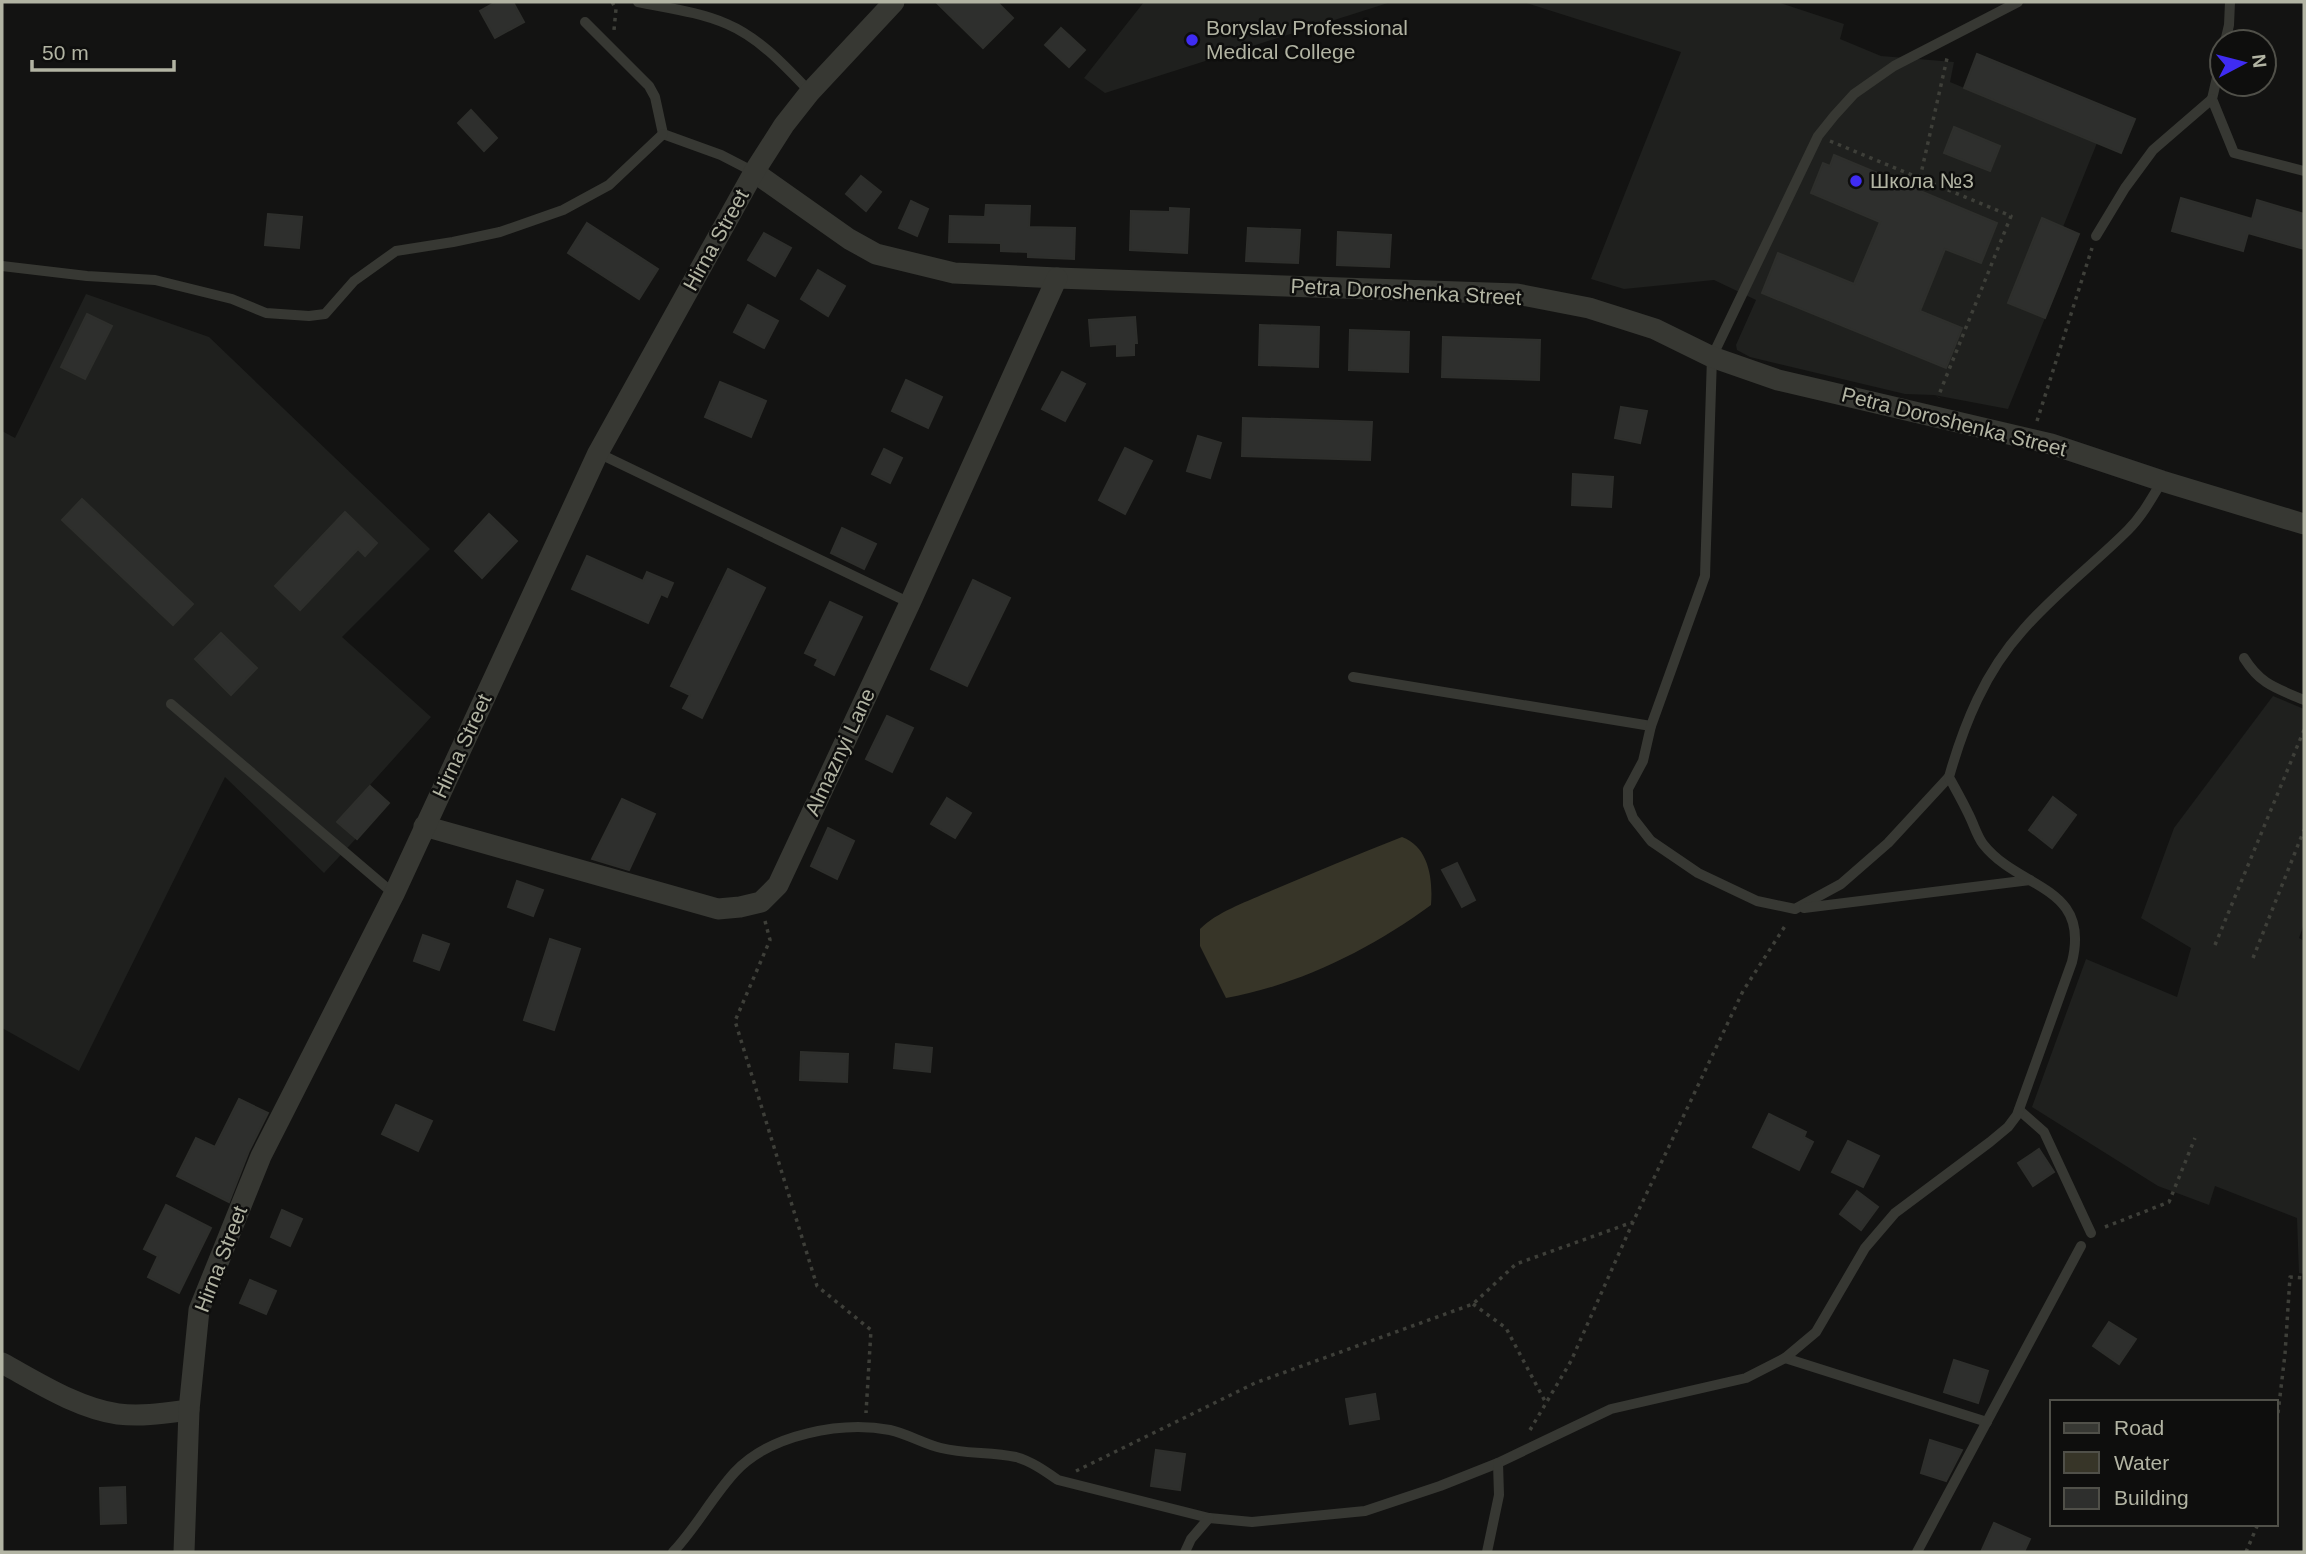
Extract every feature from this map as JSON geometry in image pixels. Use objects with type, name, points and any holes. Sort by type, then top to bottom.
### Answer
[{"type":"street","name":"Hirna Street","points":[[184,1552],[189,1410],[199,1310],[261,1156],[394,894],[598,453],[754,172],[784,125],[810,92],[894,2]]},
{"type":"street","name":"Petra Doroshenka Street","points":[[754,172],[849,239],[876,254],[954,272],[1517,294],[1589,308],[1655,329],[1712,357],[1778,380],[2051,444],[2304,524]]},
{"type":"street","name":"Almaznyi Lane","points":[[761,902],[778,885],[910,603],[1057,278]]},
{"type":"street","points":[[424,826],[718,909],[761,902]]},
{"type":"street","points":[[2,1363],[42,1385],[97,1409],[120,1414],[149,1415],[189,1410]]},
{"type":"lane","points":[[638,2],[727,24],[762,46],[810,92]]},
{"type":"lane","points":[[2018,2],[1895,66],[1854,94],[1818,136],[1712,357],[1705,576],[1651,726],[1643,761],[1628,789],[1628,805],[1633,818],[1651,841],[1698,873],[1757,901],[1796,909],[2030,880]]},
{"type":"lane","points":[[2228,28],[2230,2]]},
{"type":"lane","points":[[585,22],[649,86],[655,97],[663,134]]},
{"type":"lane","points":[[2096,236],[2125,188],[2153,150],[2212,99],[2234,153],[2304,171]]},
{"type":"lane","points":[[663,134],[721,155],[754,172]]},
{"type":"lane","points":[[2,266],[87,276],[155,280],[232,299],[266,313],[309,316],[325,314],[354,281],[397,251],[453,243],[500,232],[563,210],[609,185],[663,134]]},
{"type":"lane","points":[[598,453],[910,603]]},
{"type":"lane","points":[[1796,909],[1841,884],[1888,843],[1949,777],[1960,735],[1996,665],[2022,630],[2130,528],[2147,507],[2162,481]]},
{"type":"lane","points":[[2244,658],[2254,674],[2266,683],[2304,700]]},
{"type":"lane","points":[[1353,677],[1651,726]]},
{"type":"lane","points":[[171,704],[394,894]]},
{"type":"lane","points":[[673,1552],[736,1471],[757,1452],[784,1440],[818,1431],[865,1427],[893,1431],[944,1449],[1017,1457],[1039,1466],[1058,1480],[1209,1518],[1252,1522],[1365,1511],[1440,1486],[1498,1462],[1611,1409],[1746,1378],[1785,1358],[1816,1332],[1865,1248],[1895,1213],[2008,1127],[2019,1110],[2075,948],[2075,930],[2070,912],[2054,894],[2001,864],[1982,842],[1949,777]]},
{"type":"lane","points":[[2019,1110],[2044,1132],[2091,1233]]},
{"type":"lane","points":[[1917,1552],[2081,1246]]},
{"type":"lane","points":[[1785,1358],[1987,1422]]},
{"type":"lane","points":[[1487,1552],[1499,1495],[1498,1462]]},
{"type":"lane","points":[[1185,1552],[1191,1539],[1209,1518]]},
{"type":"path","points":[[612,2],[616,9],[612,47]]},
{"type":"path","points":[[1920,178],[1952,36]]},
{"type":"path","points":[[1818,136],[2011,216],[1931,415]]},
{"type":"path","points":[[2031,439],[2096,236]]},
{"type":"path","points":[[2215,945],[2304,730]]},
{"type":"path","points":[[2253,958],[2304,830]]},
{"type":"path","points":[[761,902],[770,940],[735,1021],[817,1286],[871,1330],[865,1427]]},
{"type":"path","points":[[1517,1454],[1571,1361],[1742,991],[1796,909]]},
{"type":"path","points":[[2091,1233],[2169,1202],[2195,1138]]},
{"type":"path","points":[[1058,1480],[1255,1383],[1473,1304],[1516,1264],[1633,1222]]},
{"type":"path","points":[[2278,1413],[2290,1277],[2304,1278]]},
{"type":"path","points":[[1473,1304],[1506,1328],[1546,1403]]},
{"type":"path","points":[[2246,1552],[2257,1526]]},
{"type":"shaded area","name":"Boryslav Professional Medical College","points":[[1144,2],[1391,2],[1105,93],[1084,78]]},
{"type":"shaded area","name":"Школа №3","points":[[1523,2],[1777,2],[1844,24],[1840,39],[1881,56],[1954,62],[1950,82],[2097,143],[2063,227],[2042,219],[2008,303],[2045,318],[2008,409],[1934,395],[1905,394],[1750,357],[1737,350],[1736,345],[1756,300],[1714,280],[1624,289],[1591,279],[1681,52]]},
{"type":"shaded area","points":[[86,294],[209,337],[430,549],[342,637],[431,717],[370,785],[389,803],[324,873],[225,777],[79,1071],[2,1028],[2,431],[15,438]]},
{"type":"shaded area","points":[[2273,696],[2304,709],[2304,924],[2299,938],[2304,941],[2304,1274],[2299,1273],[2297,1218],[2215,1186],[2209,1205],[2158,1186],[2032,1107],[2086,959],[2177,997],[2191,948],[2141,918],[2174,828]]},
{"type":"water","points":[[1402,837],[1418,848],[1424,856],[1430,875],[1431,905],[1384,936],[1333,963],[1280,984],[1226,998],[1200,946],[1200,929],[1240,904]]},
{"type":"building","points":[[496,2],[513,2],[524,22],[495,38],[480,11]]},
{"type":"building","points":[[936,2],[997,2],[1013,18],[983,48]]},
{"type":"building","points":[[1061,28],[1085,50],[1069,67],[1045,45]]},
{"type":"building","points":[[1977,54],[2135,119],[2121,153],[1964,88]]},
{"type":"building","points":[[471,110],[497,138],[484,151],[458,123]]},
{"type":"building","points":[[1954,127],[2000,146],[1990,171],[1944,153]]},
{"type":"building","points":[[1834,155],[1997,223],[1981,263],[1945,249],[1920,311],[1962,328],[1946,368],[1762,293],[1778,253],[1854,284],[1880,222],[1811,193],[1823,163],[1830,166]]},
{"type":"building","points":[[861,176],[881,192],[866,211],[846,194]]},
{"type":"building","points":[[2181,198],[2252,219],[2257,200],[2304,214],[2304,249],[2248,233],[2243,251],[2172,231]]},
{"type":"building","points":[[911,201],[928,209],[917,236],[899,228]]},
{"type":"building","points":[[986,205],[1030,206],[1029,227],[1075,228],[1074,259],[1028,257],[1028,252],[1001,251],[1001,243],[949,242],[950,216],[985,217]]},
{"type":"building","points":[[1170,208],[1189,209],[1187,253],[1130,250],[1131,211],[1170,212]]},
{"type":"building","points":[[268,214],[302,217],[299,248],[265,245]]},
{"type":"building","points":[[2042,218],[2079,234],[2045,318],[2008,303]]},
{"type":"building","points":[[587,223],[658,269],[639,299],[568,253]]},
{"type":"building","points":[[1248,228],[1300,230],[1298,263],[1246,261]]},
{"type":"building","points":[[1338,232],[1391,235],[1389,267],[1337,265]]},
{"type":"building","points":[[764,233],[791,248],[775,276],[748,260]]},
{"type":"building","points":[[818,270],[845,286],[828,316],[801,299]]},
{"type":"building","points":[[748,305],[778,321],[764,348],[734,332]]},
{"type":"building","points":[[87,314],[112,326],[85,379],[61,367]]},
{"type":"building","points":[[1135,317],[1137,343],[1134,343],[1134,355],[1117,356],[1117,344],[1091,346],[1089,320]]},
{"type":"building","points":[[1260,325],[1319,327],[1318,367],[1259,365]]},
{"type":"building","points":[[1350,330],[1409,332],[1408,372],[1349,370]]},
{"type":"building","points":[[1443,337],[1540,340],[1539,380],[1442,377]]},
{"type":"building","points":[[1062,372],[1085,384],[1065,421],[1042,409]]},
{"type":"building","points":[[906,380],[942,397],[928,428],[892,411]]},
{"type":"building","points":[[720,382],[766,401],[751,437],[705,417]]},
{"type":"building","points":[[1621,407],[1647,411],[1640,443],[1615,438]]},
{"type":"building","points":[[1243,418],[1372,422],[1370,460],[1242,456]]},
{"type":"building","points":[[1198,436],[1221,443],[1210,478],[1187,471]]},
{"type":"building","points":[[1125,448],[1152,461],[1125,514],[1099,500]]},
{"type":"building","points":[[884,449],[902,458],[890,483],[872,474]]},
{"type":"building","points":[[1573,474],[1613,477],[1611,507],[1572,505]]},
{"type":"building","points":[[82,499],[193,604],[173,625],[62,520]]},
{"type":"building","points":[[345,512],[377,543],[365,556],[358,549],[300,610],[275,586]]},
{"type":"building","points":[[489,514],[517,541],[482,578],[455,551]]},
{"type":"building","points":[[842,528],[876,544],[864,569],[831,553]]},
{"type":"building","points":[[587,556],[643,581],[647,572],[673,583],[667,597],[661,594],[648,623],[572,589]]},
{"type":"building","points":[[728,569],[765,588],[702,718],[683,708],[690,695],[671,686]]},
{"type":"building","points":[[973,580],[1010,598],[967,686],[931,669]]},
{"type":"building","points":[[830,602],[862,617],[834,675],[815,665],[818,659],[805,653]]},
{"type":"building","points":[[221,633],[257,668],[231,695],[195,659]]},
{"type":"building","points":[[887,716],[913,728],[892,772],[866,759]]},
{"type":"building","points":[[370,786],[389,803],[357,839],[337,822]]},
{"type":"building","points":[[2053,797],[2076,815],[2052,848],[2029,830]]},
{"type":"building","points":[[947,798],[971,813],[955,838],[931,824]]},
{"type":"building","points":[[622,799],[655,814],[629,870],[592,859]]},
{"type":"building","points":[[828,828],[854,841],[837,879],[811,866]]},
{"type":"building","points":[[1457,863],[1475,900],[1462,907],[1442,870]]},
{"type":"building","points":[[517,881],[543,890],[533,916],[508,907]]},
{"type":"building","points":[[423,935],[449,944],[439,970],[414,961]]},
{"type":"building","points":[[550,939],[580,949],[554,1030],[524,1020]]},
{"type":"building","points":[[896,1044],[932,1048],[930,1072],[894,1068]]},
{"type":"building","points":[[801,1052],[848,1054],[847,1082],[800,1080]]},
{"type":"building","points":[[239,1099],[268,1113],[249,1151],[229,1202],[177,1176],[196,1138],[215,1147]]},
{"type":"building","points":[[396,1105],[432,1121],[418,1151],[382,1134]]},
{"type":"building","points":[[1769,1114],[1806,1132],[1804,1137],[1813,1142],[1799,1170],[1753,1147]]},
{"type":"building","points":[[1848,1141],[1879,1156],[1863,1187],[1832,1172]]},
{"type":"building","points":[[2039,1149],[2054,1172],[2033,1186],[2018,1163]]},
{"type":"building","points":[[1857,1191],[1878,1207],[1861,1230],[1840,1214]]},
{"type":"building","points":[[166,1205],[211,1228],[179,1293],[148,1277],[158,1256],[144,1249]]},
{"type":"building","points":[[282,1210],[302,1219],[290,1246],[271,1237]]},
{"type":"building","points":[[250,1280],[276,1291],[266,1314],[240,1303]]},
{"type":"building","points":[[2109,1322],[2136,1339],[2119,1364],[2093,1346]]},
{"type":"building","points":[[1954,1360],[1988,1371],[1978,1403],[1944,1392]]},
{"type":"building","points":[[1375,1394],[1379,1419],[1350,1424],[1346,1399]]},
{"type":"building","points":[[1930,1440],[1962,1450],[1946,1481],[1921,1473]]},
{"type":"building","points":[[1156,1450],[1185,1454],[1180,1490],[1151,1486]]},
{"type":"building","points":[[125,1487],[126,1523],[101,1524],[100,1488]]},
{"type":"building","points":[[1994,1523],[2030,1539],[2024,1552],[1981,1552]]},
{"type":"place","name":"Boryslav Professional Medical College","points":[[1192,40]]},
{"type":"place","name":"Школа №3","points":[[1856,181]]}]
